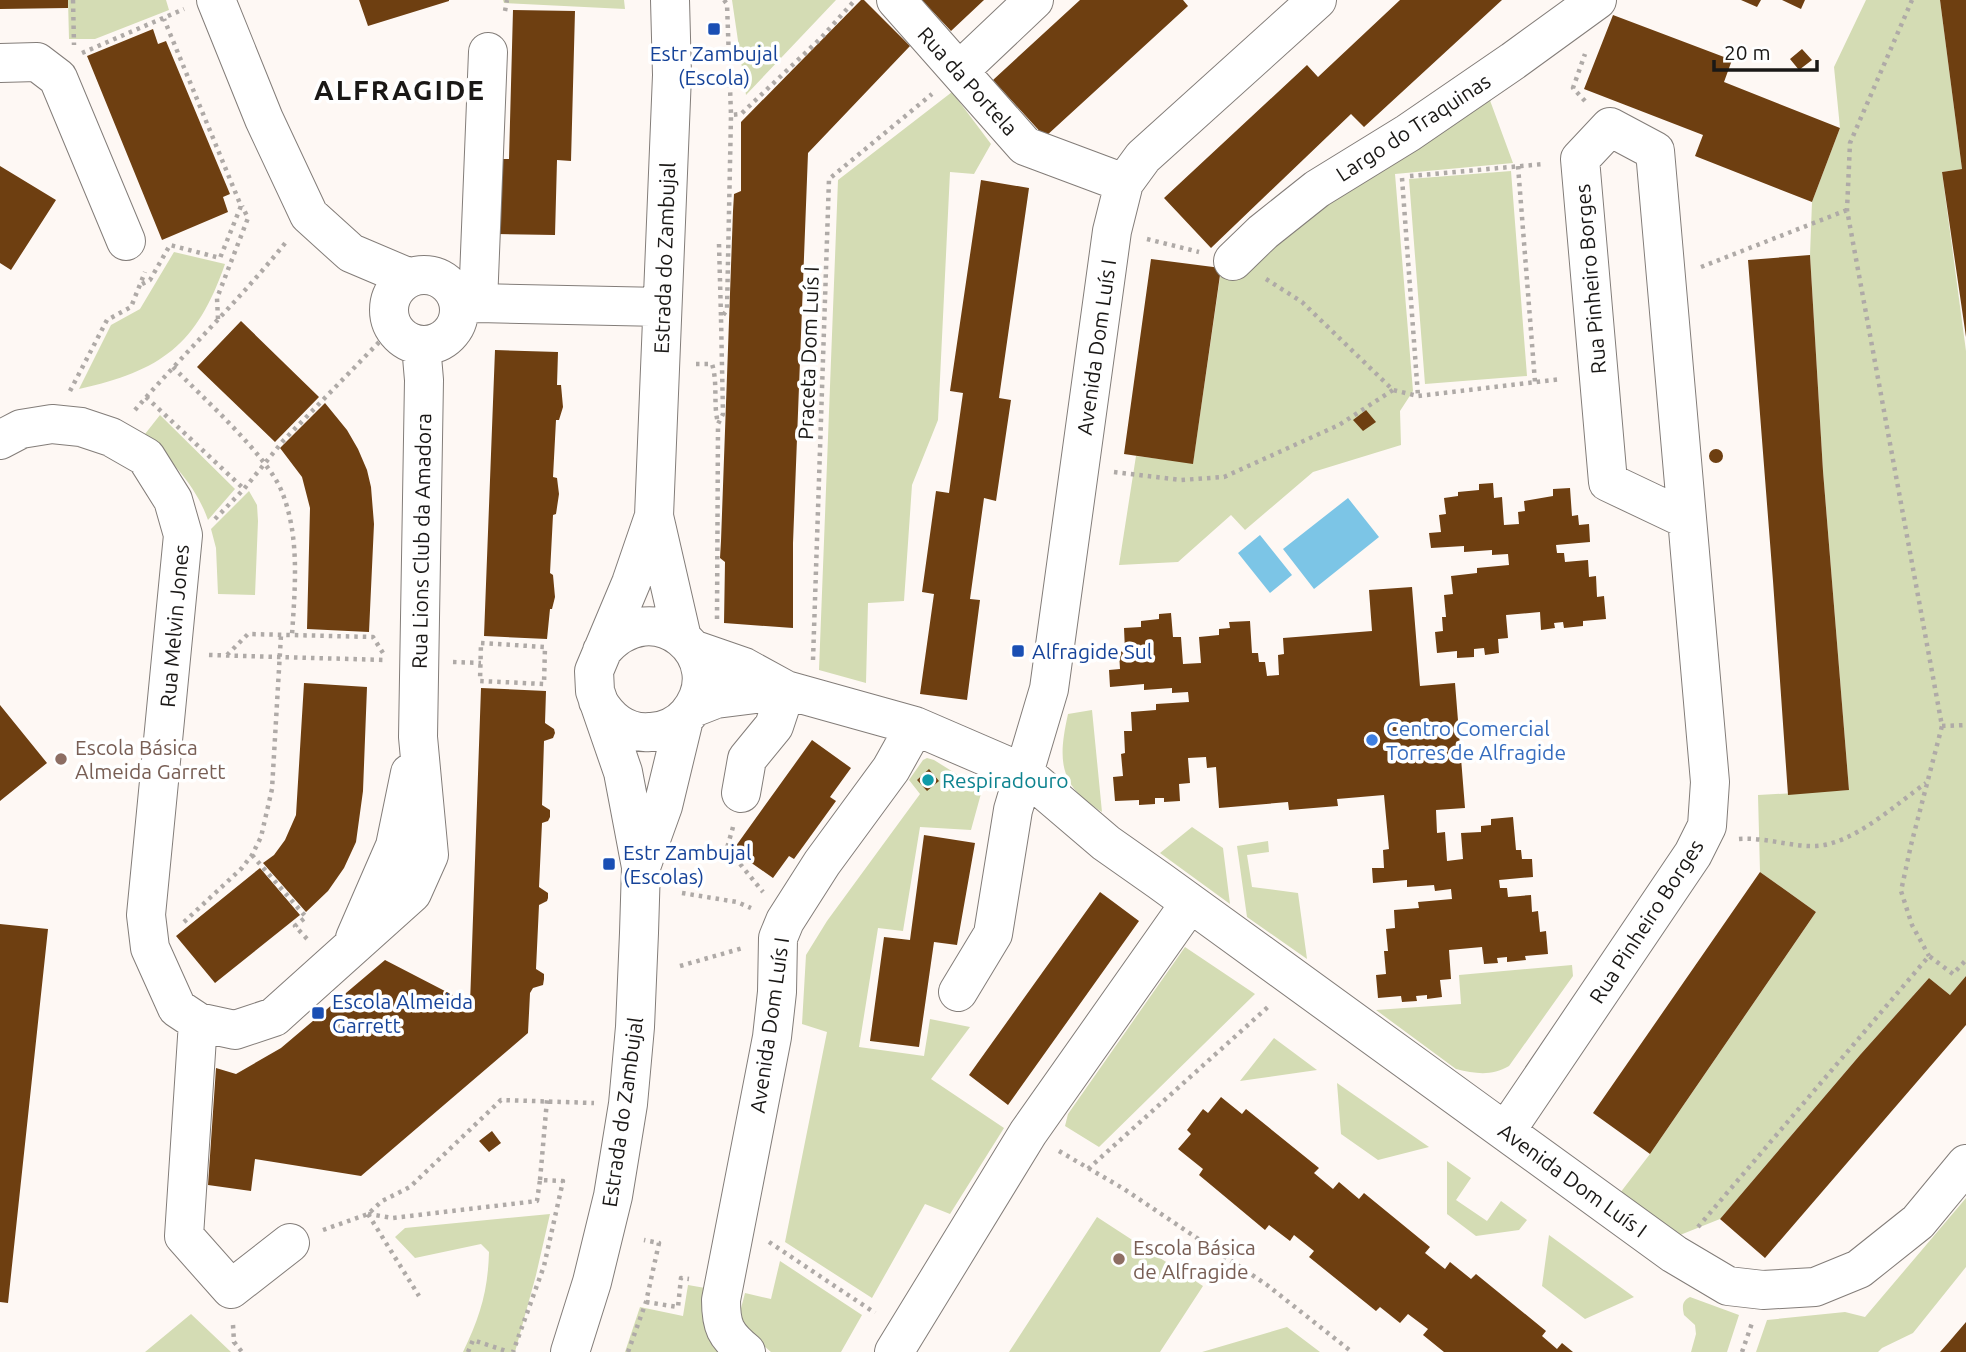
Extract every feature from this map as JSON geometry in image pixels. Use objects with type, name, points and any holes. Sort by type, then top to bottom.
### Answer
[{"type":"street","points":[[216,0],[264,118],[330,252],[345,272],[401,330],[433,344],[452,332],[460,313],[469,305],[662,307]]},
{"type":"street","name":"Estrada do Zambujal","points":[[570,1352],[593,1282],[610,1208],[628,1104],[635,1027],[641,867],[623,772],[594,691],[594,671],[631,583],[654,516],[671,75],[670,0]]},
{"type":"street","name":"Rua da Portela","points":[[896,0],[1025,146],[1124,183]]},
{"type":"street","points":[[959,71],[1034,0]]},
{"type":"street","name":"Avenida Dom Luís I","points":[[958,992],[993,934],[1013,810],[1049,689],[1112,231],[1124,183],[1143,157],[1317,0]]},
{"type":"street","name":"Largo do Traquinas","points":[[1233,261],[1263,232],[1317,189],[1408,133],[1594,5],[1597,0]]},
{"type":"street","points":[[469,305],[488,52]]},
{"type":"street","points":[[0,63],[37,62],[58,78],[136,256]]},
{"type":"street","name":"Rua Pinheiro Borges","points":[[1506,1131],[1693,854],[1707,826],[1710,782],[1655,151],[1611,127],[1580,161],[1608,482],[1686,519]]},
{"type":"street","points":[[314,220],[351,253],[410,278]]},
{"type":"street","points":[[401,330],[389,305],[393,294],[410,278],[433,276],[444,281],[469,305]]},
{"type":"street","name":"Rua Lions Club da Amadora","points":[[198,1022],[235,1030],[274,1017],[350,949],[395,846],[418,737],[424,380],[401,330]]},
{"type":"street","points":[[0,439],[21,429],[66,426]]},
{"type":"street","name":"Rua Melvin Jones","points":[[66,426],[111,437],[146,457],[173,500],[183,535],[146,915],[150,948],[177,1008],[198,1022]]},
{"type":"street","name":"Estrada do Zambujal","points":[[641,867],[663,806],[689,713],[699,693],[701,677],[697,637],[654,516]]},
{"type":"street","points":[[602,651],[611,639],[624,630],[639,626],[654,626],[697,637]]},
{"type":"street","name":"Avenida Dom Luís I","points":[[697,637],[744,667],[799,693],[915,726],[1024,773],[1106,843],[1674,1254],[1728,1286],[1763,1290],[1815,1287],[1859,1269],[1918,1222],[1966,1164]]},
{"type":"street","points":[[741,793],[747,759],[799,693]]},
{"type":"street","name":"Avenida Dom Luís I","points":[[689,713],[716,699],[799,693]]},
{"type":"street","points":[[598,700],[605,713],[616,723],[643,733],[658,732],[689,713]]},
{"type":"street","name":"Avenida Dom Luís I","points":[[746,1352],[733,1341],[721,1322],[721,1300],[772,1037],[781,929],[822,863],[891,769],[915,726]]},
{"type":"street","points":[[894,1352],[1028,1133],[1190,903]]},
{"type":"street","points":[[198,1022],[184,1236],[231,1289],[290,1243]]},
{"type":"path","points":[[73,0],[74,40]]},
{"type":"path","points":[[505,11],[508,0]]},
{"type":"path","points":[[721,318],[726,310],[731,115],[727,4],[724,0]]},
{"type":"path","points":[[731,115],[741,114],[821,38],[855,0]]},
{"type":"path","points":[[1912,0],[1850,143],[1847,211],[1942,726],[1901,891],[1912,925],[1929,957],[1953,974],[1966,960]]},
{"type":"path","points":[[75,57],[99,44],[162,19],[248,218],[217,298],[218,319]]},
{"type":"path","points":[[1573,88],[1584,60]]},
{"type":"path","name":"Praceta Dom Luís I","points":[[799,693],[829,179],[959,71]]},
{"type":"path","points":[[1418,396],[1402,177],[1580,161]]},
{"type":"path","points":[[1518,166],[1535,382]]},
{"type":"path","points":[[142,284],[150,280],[170,245],[220,258],[241,206]]},
{"type":"path","points":[[1666,281],[1847,211]]},
{"type":"path","points":[[244,489],[147,396],[269,264],[314,220]]},
{"type":"path","points":[[1112,231],[1233,261],[1302,302],[1392,390],[1418,396],[1599,376]]},
{"type":"path","points":[[697,637],[718,424],[723,414],[719,244]]},
{"type":"path","points":[[66,426],[107,320],[131,307],[142,284],[136,256]]},
{"type":"path","points":[[205,529],[244,489],[314,408],[401,330]]},
{"type":"path","points":[[173,367],[264,463],[281,489],[289,513],[296,566],[292,635]]},
{"type":"path","points":[[715,374],[715,414],[718,424]]},
{"type":"path","points":[[1079,469],[1181,480],[1224,477],[1339,425],[1392,390]]},
{"type":"path","points":[[226,655],[248,634],[292,635],[373,638],[387,660]]},
{"type":"path","points":[[189,917],[242,869],[261,836],[272,789],[281,635]]},
{"type":"path","points":[[481,643],[545,647],[544,684],[480,681],[481,643]]},
{"type":"path","points":[[248,656],[352,659]]},
{"type":"path","points":[[1942,726],[1966,725]]},
{"type":"path","points":[[1747,839],[1817,846],[1838,842],[1926,783]]},
{"type":"path","points":[[741,793],[727,848],[781,929]]},
{"type":"path","points":[[252,855],[306,917],[295,926]]},
{"type":"path","points":[[682,893],[737,902],[781,929]]},
{"type":"path","points":[[680,966],[781,929]]},
{"type":"path","points":[[1674,1254],[1929,957]]},
{"type":"path","points":[[1088,1169],[1297,981]]},
{"type":"path","points":[[290,1243],[368,1214],[382,1200],[410,1187],[501,1100],[628,1104]]},
{"type":"path","points":[[368,1214],[393,1218],[537,1201],[547,1100]]},
{"type":"path","points":[[1028,1133],[1124,1189],[1266,1285],[1352,1352]]},
{"type":"path","points":[[468,1352],[472,1340],[511,1352],[544,1266],[563,1181],[540,1180]]},
{"type":"path","points":[[368,1214],[419,1296]]},
{"type":"path","points":[[628,1352],[646,1301],[659,1243],[644,1240]]},
{"type":"path","points":[[780,1249],[865,1307]]},
{"type":"path","points":[[646,1301],[678,1307]]},
{"type":"path","points":[[1742,1352],[1750,1326]]},
{"type":"green space","points":[[68,0],[166,0],[169,10],[95,39],[69,39]]},
{"type":"green space","points":[[503,0],[624,0],[625,9],[504,3]]},
{"type":"green space","points":[[732,0],[836,0],[746,95]]},
{"type":"green space","points":[[1866,0],[1940,0],[1962,169],[1942,172],[1966,351],[1966,976],[1950,995],[1929,978],[1720,1219],[1680,1235],[1620,1193],[1650,1154],[1816,912],[1760,872],[1758,795],[1849,790],[1823,471],[1810,255],[1812,202],[1840,128],[1834,67]]},
{"type":"green space","points":[[952,92],[991,144],[974,174],[950,172],[938,420],[912,485],[904,601],[868,603],[866,683],[819,670],[838,180]]},
{"type":"green space","points":[[1488,95],[1513,163],[1395,174],[1413,391],[1400,411],[1401,445],[1313,472],[1245,530],[1231,515],[1178,562],[1119,565],[1136,456],[1193,463],[1220,277],[1238,278],[1282,232]]},
{"type":"green space","points":[[1511,171],[1527,376],[1425,384],[1409,179]]},
{"type":"green space","points":[[174,252],[225,264],[202,315],[172,350],[154,363],[108,382],[79,389],[111,325],[140,309]]},
{"type":"green space","points":[[160,415],[235,489],[208,520],[189,484],[145,434]]},
{"type":"green space","points":[[249,491],[257,505],[258,521],[255,595],[218,594],[216,548],[211,529]]},
{"type":"green space","points":[[1092,710],[1102,812],[1087,802],[1069,781],[1063,758],[1068,714]]},
{"type":"green space","points":[[927,758],[982,790],[971,830],[920,827],[903,931],[878,928],[859,1047],[924,1056],[930,1019],[970,1027],[931,1079],[1004,1128],[950,1214],[925,1204],[872,1298],[785,1242],[827,1032],[802,1024],[806,955],[827,921],[920,794],[909,780]]},
{"type":"green space","points":[[1192,827],[1223,848],[1230,904],[1160,853]]},
{"type":"green space","points":[[1268,841],[1269,852],[1247,855],[1252,887],[1298,893],[1307,959],[1247,917],[1237,846]]},
{"type":"green space","points":[[1185,947],[1255,994],[1099,1147],[1065,1126],[1068,1114]]},
{"type":"green space","points":[[1572,965],[1573,976],[1509,1066],[1490,1073],[1456,1069],[1376,1010],[1461,1004],[1459,975]]},
{"type":"green space","points":[[1274,1038],[1317,1070],[1240,1081]]},
{"type":"green space","points":[[1337,1083],[1429,1147],[1378,1160],[1341,1134]]},
{"type":"green space","points":[[1447,1161],[1471,1178],[1456,1200],[1487,1221],[1501,1201],[1527,1220],[1519,1230],[1476,1236],[1447,1214]]},
{"type":"green space","points":[[1966,1198],[1966,1267],[1913,1333],[1878,1352],[1756,1352],[1767,1320],[1845,1312],[1865,1317]]},
{"type":"green space","points":[[550,1214],[515,1352],[463,1352],[482,1303],[489,1252],[481,1244],[415,1258],[395,1237],[405,1228]]},
{"type":"green space","points":[[1097,1217],[1203,1286],[1160,1352],[1009,1352]]},
{"type":"green space","points":[[1549,1235],[1634,1297],[1585,1319],[1542,1286]]},
{"type":"green space","points":[[780,1261],[862,1315],[841,1352],[771,1352],[741,1326],[740,1312],[745,1293],[771,1299]]},
{"type":"green space","points":[[688,1285],[711,1289],[724,1352],[625,1352],[640,1307],[683,1316]]},
{"type":"green space","points":[[1690,1297],[1739,1315],[1727,1352],[1691,1352],[1696,1334],[1695,1325],[1684,1315],[1683,1306],[1685,1300]]},
{"type":"green space","points":[[191,1314],[231,1352],[145,1352]]},
{"type":"green space","points":[[1287,1327],[1320,1352],[1202,1352]]},
{"type":"water","points":[[1348,498],[1379,537],[1314,589],[1283,549]]},
{"type":"water","points":[[1260,535],[1292,575],[1270,593],[1238,553]]},
{"type":"building","points":[[0,0],[68,0],[68,8],[0,9]]},
{"type":"building","points":[[359,0],[449,0],[449,1],[368,26]]},
{"type":"building","points":[[861,0],[910,46],[808,153],[793,543],[793,628],[724,623],[725,562],[720,558],[733,211],[734,194],[741,191],[741,122]]},
{"type":"building","points":[[922,0],[984,0],[951,31]]},
{"type":"building","points":[[1080,0],[1183,0],[1188,6],[1045,137],[993,80]]},
{"type":"building","points":[[1400,0],[1502,0],[1364,127],[1351,114],[1211,248],[1164,198],[1307,65],[1318,77]]},
{"type":"building","points":[[1741,0],[1761,0],[1757,7]]},
{"type":"building","points":[[1782,0],[1805,0],[1801,9]]},
{"type":"building","points":[[1940,0],[1966,0],[1966,337],[1942,172],[1962,169]]},
{"type":"building","points":[[513,10],[575,11],[571,161],[557,160],[555,235],[496,234],[498,159],[509,159]]},
{"type":"building","points":[[1613,15],[1732,60],[1724,82],[1840,128],[1812,202],[1695,156],[1703,135],[1584,89]]},
{"type":"building","points":[[153,29],[158,44],[166,41],[230,194],[223,197],[228,212],[162,240],[87,56]]},
{"type":"building","points":[[1802,49],[1812,60],[1799,70],[1790,59]]},
{"type":"building","points":[[0,166],[56,200],[11,270],[0,263]]},
{"type":"building","points":[[981,180],[1029,188],[999,398],[1011,400],[996,501],[984,498],[970,599],[980,600],[967,700],[920,694],[934,594],[922,592],[936,491],[949,493],[963,393],[950,391]]},
{"type":"building","points":[[1810,255],[1823,471],[1849,790],[1788,795],[1748,260]]},
{"type":"building","points":[[1151,259],[1221,268],[1193,464],[1124,454]]},
{"type":"building","points":[[241,321],[319,397],[275,442],[197,367]]},
{"type":"building","points":[[495,350],[558,352],[557,385],[561,385],[563,407],[559,420],[556,420],[553,477],[557,478],[559,494],[556,514],[553,515],[550,573],[553,575],[555,597],[550,609],[547,639],[484,636]]},
{"type":"building","points":[[325,403],[347,430],[358,449],[371,487],[374,524],[369,632],[307,629],[310,508],[302,477],[280,448]]},
{"type":"building","points":[[1366,410],[1376,422],[1363,431],[1353,420]]},
{"type":"building","points":[[1716,449],[1721,451],[1721,461],[1716,463],[1711,461],[1709,456],[1711,451]]},
{"type":"building","points":[[1493,483],[1494,498],[1502,497],[1504,525],[1519,524],[1518,512],[1525,511],[1524,501],[1553,496],[1553,489],[1570,488],[1572,516],[1578,515],[1579,525],[1589,524],[1590,542],[1556,545],[1557,553],[1564,553],[1565,562],[1588,560],[1589,577],[1596,576],[1597,597],[1604,596],[1606,619],[1583,621],[1583,626],[1564,628],[1563,622],[1554,623],[1555,628],[1541,630],[1540,612],[1506,615],[1508,638],[1498,639],[1499,653],[1485,655],[1484,648],[1474,649],[1474,657],[1457,658],[1457,651],[1437,653],[1435,632],[1443,631],[1442,617],[1446,617],[1444,595],[1453,594],[1451,576],[1477,573],[1477,568],[1509,565],[1508,554],[1492,555],[1492,550],[1464,552],[1464,546],[1431,548],[1429,533],[1441,532],[1439,515],[1446,514],[1444,498],[1458,496],[1458,492],[1479,490],[1479,484]]},
{"type":"building","points":[[1412,587],[1420,686],[1455,683],[1465,808],[1436,810],[1437,833],[1445,832],[1447,861],[1463,859],[1461,833],[1481,832],[1481,826],[1491,825],[1491,819],[1513,817],[1516,850],[1521,850],[1522,859],[1532,859],[1533,877],[1499,880],[1500,888],[1507,888],[1508,897],[1531,895],[1532,912],[1538,911],[1540,932],[1546,931],[1548,954],[1525,956],[1526,960],[1507,962],[1507,957],[1497,958],[1498,963],[1484,964],[1482,947],[1449,950],[1451,979],[1440,980],[1442,997],[1427,999],[1427,995],[1416,996],[1417,1001],[1402,1002],[1401,996],[1378,998],[1376,975],[1386,974],[1386,929],[1395,928],[1394,910],[1419,908],[1418,902],[1452,899],[1451,889],[1435,891],[1434,885],[1407,887],[1407,880],[1373,883],[1372,868],[1384,868],[1383,850],[1389,849],[1384,795],[1337,799],[1338,806],[1289,810],[1288,802],[1219,808],[1216,767],[1207,768],[1206,757],[1188,758],[1190,783],[1179,784],[1180,801],[1164,802],[1164,798],[1155,798],[1155,804],[1139,805],[1139,800],[1115,801],[1113,777],[1123,776],[1121,754],[1125,753],[1124,731],[1132,731],[1131,712],[1156,710],[1156,704],[1189,702],[1188,692],[1172,693],[1172,688],[1144,690],[1144,684],[1110,687],[1109,670],[1120,669],[1119,652],[1125,651],[1124,628],[1141,627],[1141,621],[1159,619],[1159,614],[1171,613],[1173,637],[1181,637],[1183,664],[1201,663],[1199,637],[1219,635],[1219,629],[1230,628],[1229,622],[1250,621],[1252,653],[1258,653],[1259,662],[1265,662],[1267,676],[1279,675],[1278,655],[1284,654],[1283,638],[1372,631],[1369,590]]},
{"type":"building","points":[[304,683],[367,687],[363,791],[356,842],[344,868],[328,891],[306,912],[263,863],[274,855],[285,840],[296,815]]},
{"type":"building","points":[[481,688],[546,691],[545,723],[554,729],[555,733],[553,738],[544,741],[542,805],[550,810],[550,817],[542,823],[539,887],[548,893],[548,898],[539,905],[536,969],[544,974],[544,979],[543,985],[533,988],[530,993],[528,1033],[361,1176],[255,1159],[251,1191],[208,1185],[216,1068],[236,1074],[281,1048],[385,960],[470,1004]]},
{"type":"building","points":[[0,705],[47,763],[0,801]]},
{"type":"building","points":[[812,740],[851,768],[830,797],[836,801],[794,859],[789,856],[773,878],[733,850]]},
{"type":"building","name":"Respiradouro","points":[[929,769],[939,781],[927,791],[917,780]]},
{"type":"building","points":[[924,835],[975,843],[957,945],[934,942],[919,1047],[870,1041],[884,937],[910,940]]},
{"type":"building","points":[[260,868],[300,915],[215,983],[176,936]]},
{"type":"building","points":[[1760,872],[1816,912],[1650,1154],[1593,1113]]},
{"type":"building","points":[[1100,892],[1139,921],[1008,1105],[969,1075]]},
{"type":"building","points":[[0,924],[48,929],[8,1303],[0,1302]]},
{"type":"building","points":[[1966,976],[1966,1025],[1765,1258],[1720,1219],[1929,978],[1950,995]]},
{"type":"building","points":[[1221,1097],[1242,1114],[1246,1109],[1319,1168],[1314,1173],[1333,1189],[1339,1182],[1359,1199],[1364,1193],[1430,1247],[1425,1253],[1445,1269],[1450,1262],[1471,1279],[1476,1274],[1546,1331],[1542,1336],[1557,1349],[1562,1343],[1573,1352],[1444,1352],[1423,1335],[1428,1329],[1408,1314],[1400,1323],[1380,1307],[1376,1311],[1309,1257],[1314,1251],[1294,1235],[1290,1241],[1269,1225],[1265,1230],[1199,1175],[1203,1169],[1178,1149],[1191,1134],[1187,1130],[1203,1109],[1208,1113]]},
{"type":"building","points":[[492,1131],[501,1143],[489,1152],[479,1141]]},
{"type":"building","points":[[1966,1322],[1966,1352],[1940,1352],[1948,1343]]},
{"type":"place","name":"Estr Zambujal (Escola)","points":[[714,29]]},
{"type":"place","name":"Alfragide Sul","points":[[1018,651]]},
{"type":"place","name":"Centro Comercial Torres de Alfragide","points":[[1372,740]]},
{"type":"place","name":"Escola Básica Almeida Garrett","points":[[61,759]]},
{"type":"place","name":"Respiradouro","points":[[928,780]]},
{"type":"place","name":"Estr Zambujal (Escolas)","points":[[609,864]]},
{"type":"place","name":"Escola Almeida Garrett","points":[[318,1013]]},
{"type":"place","name":"Escola Básica de Alfragide","points":[[1119,1259]]},
{"type":"district","name":"ALFRAGIDE","points":[[400,89]]}]
